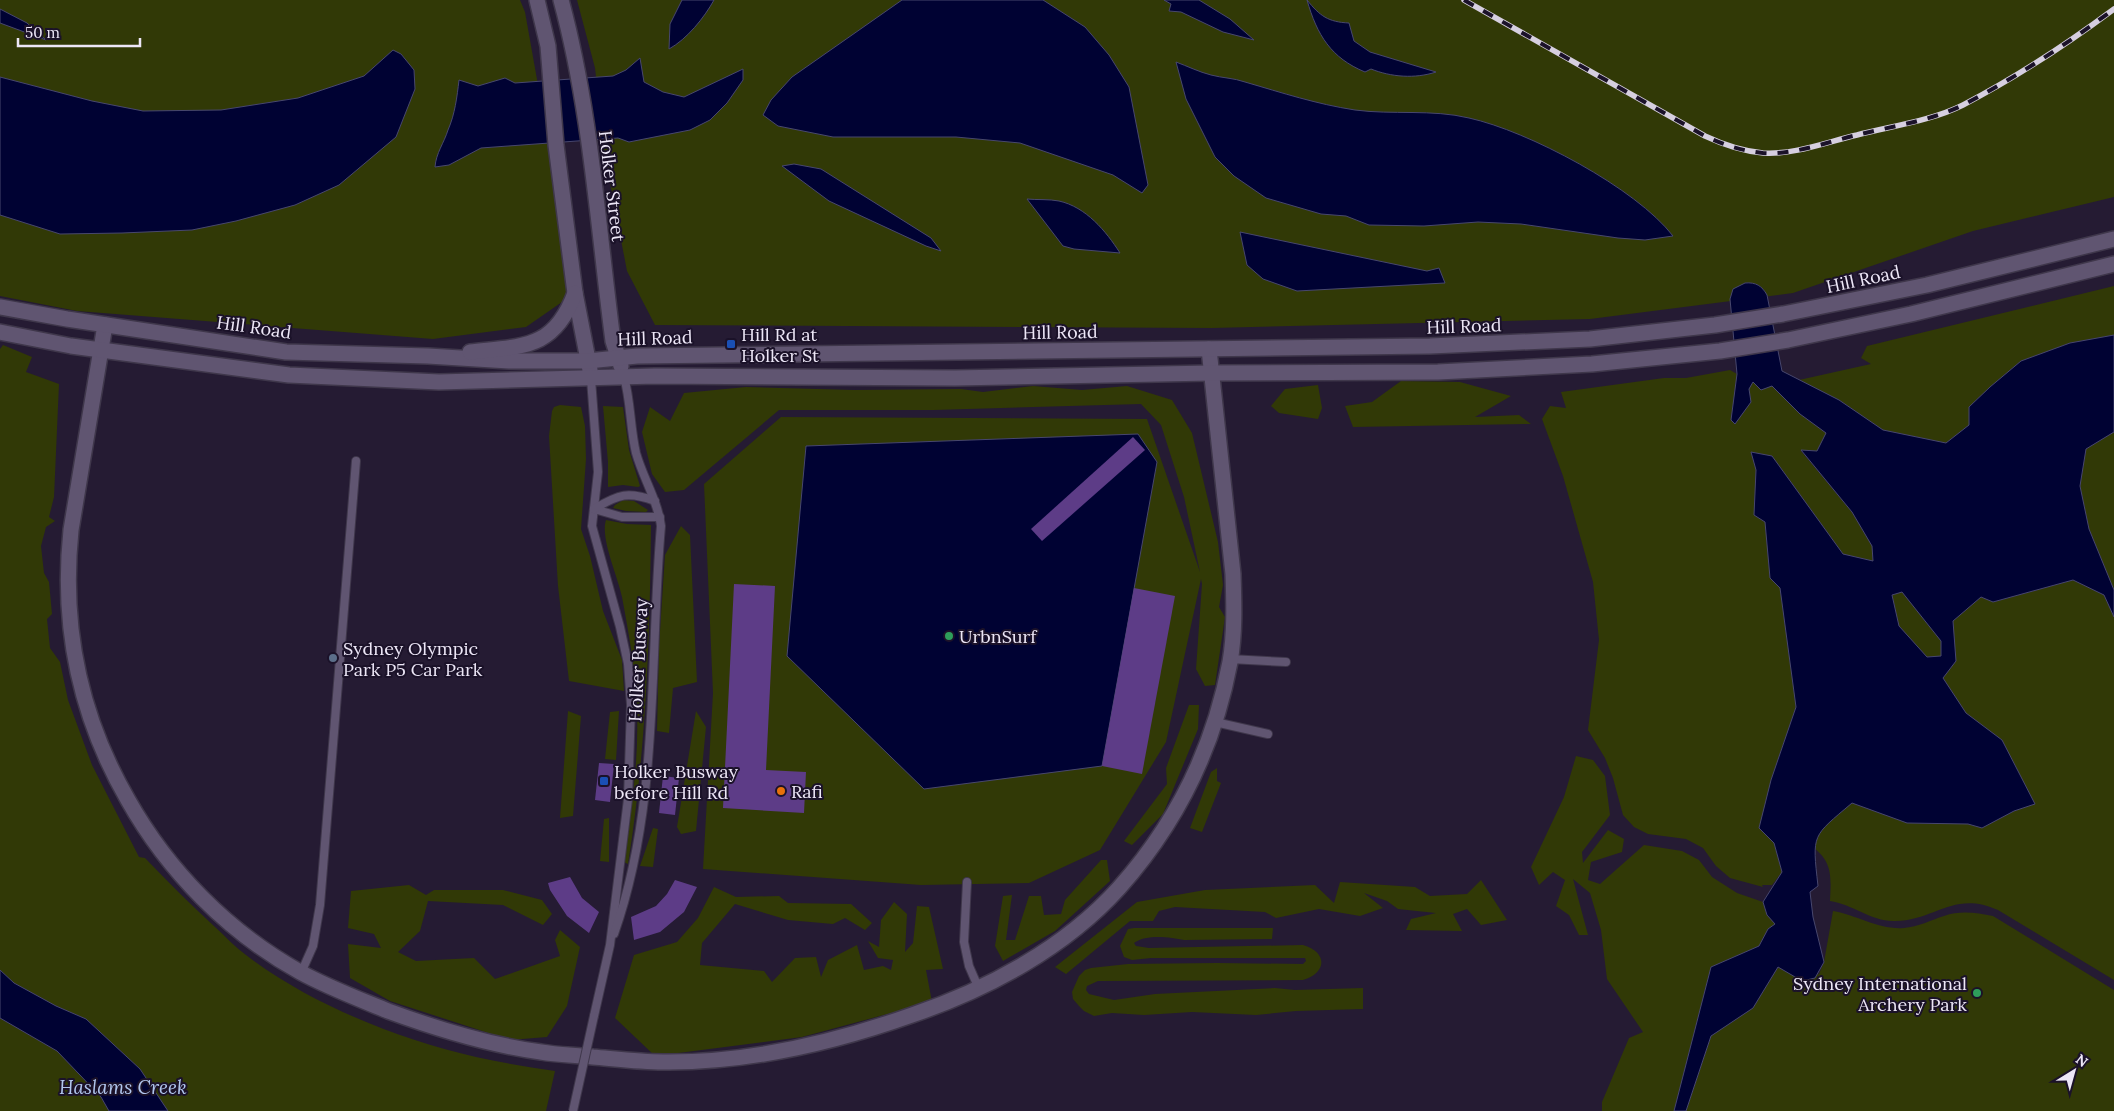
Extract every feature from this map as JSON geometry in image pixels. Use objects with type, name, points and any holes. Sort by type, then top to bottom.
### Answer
[{"type":"street","points":[[537,0],[548,46],[556,145],[575,293],[591,379]]},
{"type":"street","name":"Holker Street","points":[[561,0],[573,47],[588,143],[613,341],[624,377]]},
{"type":"street","name":"Hill Road","points":[[0,307],[286,352],[428,356],[509,361],[588,360],[636,356],[1430,346],[1590,339],[1715,325],[1783,314],[1927,285],[2114,239]]},
{"type":"street","points":[[0,332],[101,349],[289,374],[439,382],[624,377],[955,378],[1211,373],[1438,372],[1592,364],[1720,351],[1788,340],[1911,314],[2114,264]]},
{"type":"street","points":[[428,356],[508,348],[540,340],[553,331],[561,321],[575,293]]},
{"type":"street","points":[[105,325],[74,511],[68,561],[68,606],[73,652],[82,690],[98,739],[115,778],[158,848],[188,884],[234,926],[301,973],[375,1006],[420,1023],[539,1052],[663,1062],[724,1058],[793,1050],[864,1032],[979,989],[1048,949],[1086,919],[1117,890],[1144,857],[1177,811],[1196,772],[1215,722],[1230,659],[1234,611],[1233,574],[1210,349]]},
{"type":"lane","name":"Holker Busway","points":[[573,1111],[610,945],[632,875],[645,793],[660,518],[636,454],[630,401],[624,377]]},
{"type":"lane","name":"Holker Busway","points":[[591,379],[598,472],[593,531],[620,627],[628,664],[631,705],[628,799],[610,945]]},
{"type":"lane","points":[[301,973],[313,946],[320,905],[356,461]]},
{"type":"lane","points":[[594,509],[619,495],[628,494],[655,501]]},
{"type":"lane","points":[[594,509],[622,517],[660,518]]},
{"type":"lane","points":[[1230,659],[1286,662]]},
{"type":"lane","points":[[1215,722],[1268,734]]},
{"type":"lane","points":[[967,882],[964,942],[969,966],[979,989]]},
{"type":"green space","points":[[0,0],[520,0],[525,12],[575,293],[526,327],[433,339],[77,311],[0,296]]},
{"type":"green space","points":[[577,0],[2114,0],[2114,197],[1973,231],[1793,293],[1590,319],[1212,328],[655,325],[627,271],[605,157],[595,68]]},
{"type":"green space","points":[[2114,286],[2114,335],[2070,343],[2021,361],[1969,407],[1969,425],[1946,443],[1883,430],[1839,400],[1799,380],[1871,364],[1861,358],[1867,346]]},
{"type":"green space","points":[[3,345],[32,357],[26,372],[59,384],[54,497],[49,517],[55,521],[46,527],[41,546],[44,573],[49,582],[52,614],[47,619],[50,648],[60,662],[68,700],[92,765],[139,857],[145,858],[188,902],[242,952],[271,973],[326,1004],[386,1030],[446,1049],[476,1057],[555,1071],[546,1111],[168,1111],[140,1069],[86,1019],[56,1006],[14,983],[0,970],[0,349]]},
{"type":"green space","points":[[1730,370],[1737,374],[1731,419],[1735,424],[1751,402],[1749,389],[1753,382],[1772,386],[1800,414],[1827,433],[1817,451],[1801,451],[1852,512],[1872,546],[1873,561],[1843,554],[1772,456],[1751,452],[1756,470],[1754,515],[1765,522],[1770,578],[1780,588],[1796,707],[1771,780],[1774,843],[1782,872],[1772,885],[1762,885],[1763,887],[1730,878],[1716,866],[1703,848],[1686,839],[1648,834],[1634,827],[1623,815],[1613,778],[1605,758],[1588,730],[1599,640],[1593,582],[1563,476],[1542,419],[1550,406],[1566,408],[1561,392],[1664,378],[1686,378]]},
{"type":"green space","points":[[1401,381],[1460,382],[1511,396],[1475,417],[1519,415],[1531,424],[1353,427],[1345,406],[1372,402]]},
{"type":"green space","points":[[1318,385],[1322,408],[1318,419],[1279,413],[1271,406],[1285,389]]},
{"type":"green space","name":"UrbnSurf","points":[[1033,386],[1082,390],[1127,386],[1172,400],[1192,433],[1218,542],[1223,585],[1219,607],[1225,617],[1215,685],[1205,686],[1196,669],[1201,579],[1166,742],[1100,850],[1029,883],[921,885],[703,869],[713,693],[704,484],[781,417],[1147,419],[1200,572],[1184,497],[1161,425],[1141,404],[934,410],[779,410],[684,490],[665,492],[652,474],[642,432],[650,407],[670,421],[684,393],[746,387],[854,390],[961,389],[983,392]]},
{"type":"green space","points":[[560,405],[581,407],[585,426],[586,459],[581,529],[590,556],[603,611],[622,660],[624,691],[569,681],[558,586],[549,436],[552,411],[554,407]]},
{"type":"green space","points":[[603,406],[623,407],[629,450],[640,486],[638,487],[623,485],[608,487],[608,462]]},
{"type":"green space","points":[[2114,432],[2114,590],[2089,529],[2080,486],[2086,449]]},
{"type":"green space","points":[[623,500],[634,501],[648,510],[646,512],[626,511],[613,508]]},
{"type":"green space","points":[[606,520],[627,524],[651,525],[646,695],[639,779],[628,864],[624,862],[636,768],[636,696],[632,654],[622,597],[605,537]]},
{"type":"green space","points":[[681,526],[690,535],[697,682],[673,688],[669,733],[657,731],[659,646],[665,555]]},
{"type":"green space","points":[[2073,580],[2104,595],[2114,617],[2114,980],[1998,910],[1983,905],[1957,904],[1922,916],[1887,921],[1830,901],[1830,871],[1825,859],[1814,848],[1820,830],[1852,803],[1907,823],[1968,824],[1982,828],[2014,811],[2034,804],[2002,740],[1966,713],[1943,678],[1956,661],[1953,621],[1981,597],[1994,602]]},
{"type":"green space","points":[[1902,592],[1942,641],[1941,656],[1927,657],[1899,626],[1892,594]]},
{"type":"green space","points":[[1189,705],[1199,705],[1198,729],[1163,814],[1132,845],[1124,841],[1167,784],[1166,768]]},
{"type":"green space","points":[[568,711],[581,716],[573,816],[560,818]]},
{"type":"green space","points":[[619,711],[616,760],[605,759],[610,712]]},
{"type":"green space","points":[[696,711],[706,727],[696,831],[681,834],[677,827]]},
{"type":"green space","points":[[1576,756],[1593,760],[1605,776],[1610,815],[1582,852],[1583,863],[1608,830],[1624,839],[1622,852],[1591,862],[1588,880],[1600,884],[1644,845],[1682,851],[1699,860],[1712,877],[1737,893],[1763,902],[1767,915],[1776,924],[1768,929],[1759,946],[1711,967],[1674,1111],[1602,1111],[1602,1102],[1629,1038],[1643,1032],[1607,979],[1601,930],[1590,893],[1573,879],[1588,935],[1579,935],[1569,915],[1556,906],[1565,880],[1553,872],[1539,885],[1531,867],[1564,797]]},
{"type":"green space","points":[[1217,768],[1217,781],[1221,783],[1202,832],[1190,828],[1211,772]]},
{"type":"green space","points":[[609,818],[609,862],[600,861],[604,819]]},
{"type":"green space","points":[[653,828],[658,829],[653,867],[640,866]]},
{"type":"green space","points":[[1101,860],[1107,860],[1110,881],[1055,931],[1003,961],[995,946],[1003,896],[1012,895],[1006,940],[1015,940],[1029,896],[1041,896],[1044,915],[1061,914],[1065,900]]},
{"type":"green space","points":[[1481,880],[1507,920],[1481,925],[1467,909],[1453,914],[1462,931],[1406,930],[1411,919],[1436,913],[1398,909],[1387,901],[1364,893],[1383,908],[1360,916],[1319,909],[1276,918],[1265,912],[1175,907],[1159,911],[1153,921],[1130,921],[1066,974],[1055,967],[1137,902],[1205,890],[1315,885],[1334,903],[1340,882],[1415,887],[1430,896],[1467,894]]},
{"type":"green space","points":[[409,885],[426,895],[434,890],[503,890],[542,900],[552,914],[543,925],[503,905],[428,901],[420,931],[398,952],[416,961],[474,958],[495,979],[560,956],[555,940],[560,930],[580,947],[567,1006],[547,1037],[510,1040],[390,1001],[350,978],[348,944],[381,948],[374,934],[348,928],[351,891]]},
{"type":"green space","points":[[714,887],[736,897],[779,896],[788,903],[851,904],[872,923],[865,930],[845,918],[833,924],[788,920],[735,904],[702,943],[700,965],[764,971],[772,982],[795,958],[816,957],[821,977],[828,960],[857,945],[864,970],[883,966],[891,970],[893,960],[878,958],[868,941],[879,947],[881,920],[894,902],[907,914],[905,952],[913,943],[917,906],[929,907],[943,969],[926,970],[932,1002],[802,1037],[655,1056],[615,1018],[634,955],[677,942],[698,918]]},
{"type":"green space","points":[[1833,911],[1877,925],[1895,928],[1914,926],[1957,913],[1993,916],[2114,990],[2114,1111],[1686,1111],[1711,1036],[1753,1008],[1779,966],[1802,981],[1819,974],[1824,962]]},
{"type":"green space","points":[[1273,928],[1272,939],[1184,940],[1158,937],[1145,938],[1134,943],[1136,946],[1149,948],[1303,945],[1317,952],[1321,962],[1320,968],[1317,973],[1303,980],[1098,981],[1087,986],[1086,990],[1089,994],[1114,1000],[1155,994],[1275,988],[1295,990],[1363,988],[1363,1009],[1296,1011],[1256,1015],[1192,1012],[1144,1015],[1112,1013],[1094,1016],[1084,1011],[1073,999],[1072,992],[1079,976],[1085,970],[1091,968],[1128,964],[1303,964],[1306,961],[1305,958],[1151,958],[1132,960],[1124,957],[1120,946],[1128,929]]},
{"type":"green space","points":[[0,1018],[57,1051],[101,1097],[109,1111],[0,1111]]},
{"type":"water","points":[[682,0],[714,0],[694,28],[669,49],[670,24]]},
{"type":"water","points":[[902,0],[1043,0],[1085,27],[1109,55],[1129,87],[1148,185],[1142,193],[1113,175],[1020,143],[956,137],[833,137],[778,126],[763,115],[771,100],[792,77]]},
{"type":"water","points":[[1164,0],[1199,0],[1230,19],[1254,40],[1223,32],[1181,12],[1169,11],[1171,4]]},
{"type":"water","points":[[1307,0],[1316,10],[1330,20],[1349,23],[1354,41],[1370,52],[1436,72],[1420,76],[1403,76],[1371,69],[1365,72],[1353,66],[1343,60],[1327,44],[1315,24]]},
{"type":"water","points":[[0,9],[27,23],[46,40],[0,23]]},
{"type":"water","points":[[393,50],[401,54],[414,70],[415,89],[396,137],[339,185],[295,205],[236,221],[192,230],[122,233],[60,234],[0,215],[0,77],[92,101],[143,111],[221,110],[298,98],[364,76]]},
{"type":"water","points":[[640,58],[644,82],[663,92],[684,97],[743,69],[743,80],[727,103],[710,120],[690,130],[629,142],[618,138],[481,148],[449,165],[435,167],[438,153],[452,118],[459,80],[478,86],[505,78],[515,83],[613,76],[626,70]]},
{"type":"water","points":[[1176,62],[1211,75],[1241,81],[1341,108],[1455,115],[1493,125],[1550,148],[1608,181],[1634,199],[1673,236],[1645,240],[1521,224],[1478,222],[1424,226],[1369,225],[1346,216],[1321,214],[1266,198],[1234,176],[1215,157],[1186,99]]},
{"type":"water","points":[[794,164],[821,169],[931,238],[941,251],[926,246],[829,201],[782,166]]},
{"type":"water","points":[[1027,199],[1059,201],[1078,209],[1102,228],[1120,253],[1074,249],[1063,246]]},
{"type":"water","points":[[1240,232],[1427,271],[1439,268],[1445,283],[1297,291],[1263,279],[1247,265]]},
{"type":"water","points":[[1745,283],[1752,283],[1761,287],[1767,295],[1782,371],[1839,400],[1883,430],[1946,443],[1969,425],[1969,407],[2021,361],[2070,343],[2114,335],[2114,432],[2086,449],[2080,486],[2089,529],[2114,590],[2114,617],[2104,595],[2073,580],[1993,602],[1981,597],[1953,621],[1956,661],[1943,678],[1966,713],[2002,740],[2035,804],[2014,811],[1982,828],[1968,824],[1907,823],[1852,803],[1839,814],[1822,830],[1818,837],[1815,855],[1818,886],[1810,892],[1813,917],[1824,962],[1815,978],[1802,981],[1778,967],[1753,1008],[1711,1036],[1686,1111],[1674,1111],[1711,967],[1759,946],[1768,929],[1775,924],[1767,915],[1763,902],[1782,872],[1774,843],[1759,828],[1771,780],[1796,707],[1780,588],[1770,578],[1765,522],[1754,515],[1756,470],[1751,452],[1772,456],[1843,554],[1873,561],[1872,546],[1852,512],[1801,450],[1817,451],[1826,433],[1800,414],[1772,386],[1761,390],[1753,382],[1749,389],[1751,402],[1735,424],[1731,420],[1737,374],[1730,299],[1733,289]],"holes":[[[1902,592],[1941,641],[1941,656],[1927,657],[1899,626],[1892,595]]]},
{"type":"water","points":[[1138,434],[1157,462],[1102,766],[924,789],[787,656],[806,446]]},
{"type":"water","name":"Haslams Creek","points":[[0,970],[14,983],[56,1006],[86,1019],[140,1069],[168,1111],[109,1111],[101,1097],[57,1051],[0,1018]]},
{"type":"building","points":[[1133,437],[1145,450],[1042,541],[1031,529]]},
{"type":"building","points":[[734,584],[775,586],[766,770],[806,772],[804,813],[723,808]]},
{"type":"building","points":[[1134,588],[1175,596],[1142,774],[1102,766]]},
{"type":"building","points":[[599,763],[614,764],[610,802],[595,800]]},
{"type":"building","points":[[663,776],[679,778],[675,815],[659,813]]},
{"type":"building","points":[[570,877],[582,898],[599,912],[589,933],[567,916],[550,890],[548,883]]},
{"type":"building","points":[[675,880],[697,887],[684,912],[660,932],[634,940],[631,917],[656,906],[667,894]]},
{"type":"railway","points":[[1464,0],[1705,136],[1733,147],[1763,153],[1787,152],[1810,147],[1951,111],[2021,72],[2114,9]]},
{"type":"place","name":"Hill Rd at Holker St","points":[[731,344]]},
{"type":"place","name":"UrbnSurf","points":[[949,636]]},
{"type":"place","name":"Sydney Olympic Park P5 Car Park","points":[[333,658]]},
{"type":"place","name":"Holker Busway before Hill Rd","points":[[604,781]]},
{"type":"place","name":"Rafi","points":[[781,791]]},
{"type":"place","name":"Sydney International Archery Park","points":[[1977,993]]}]
